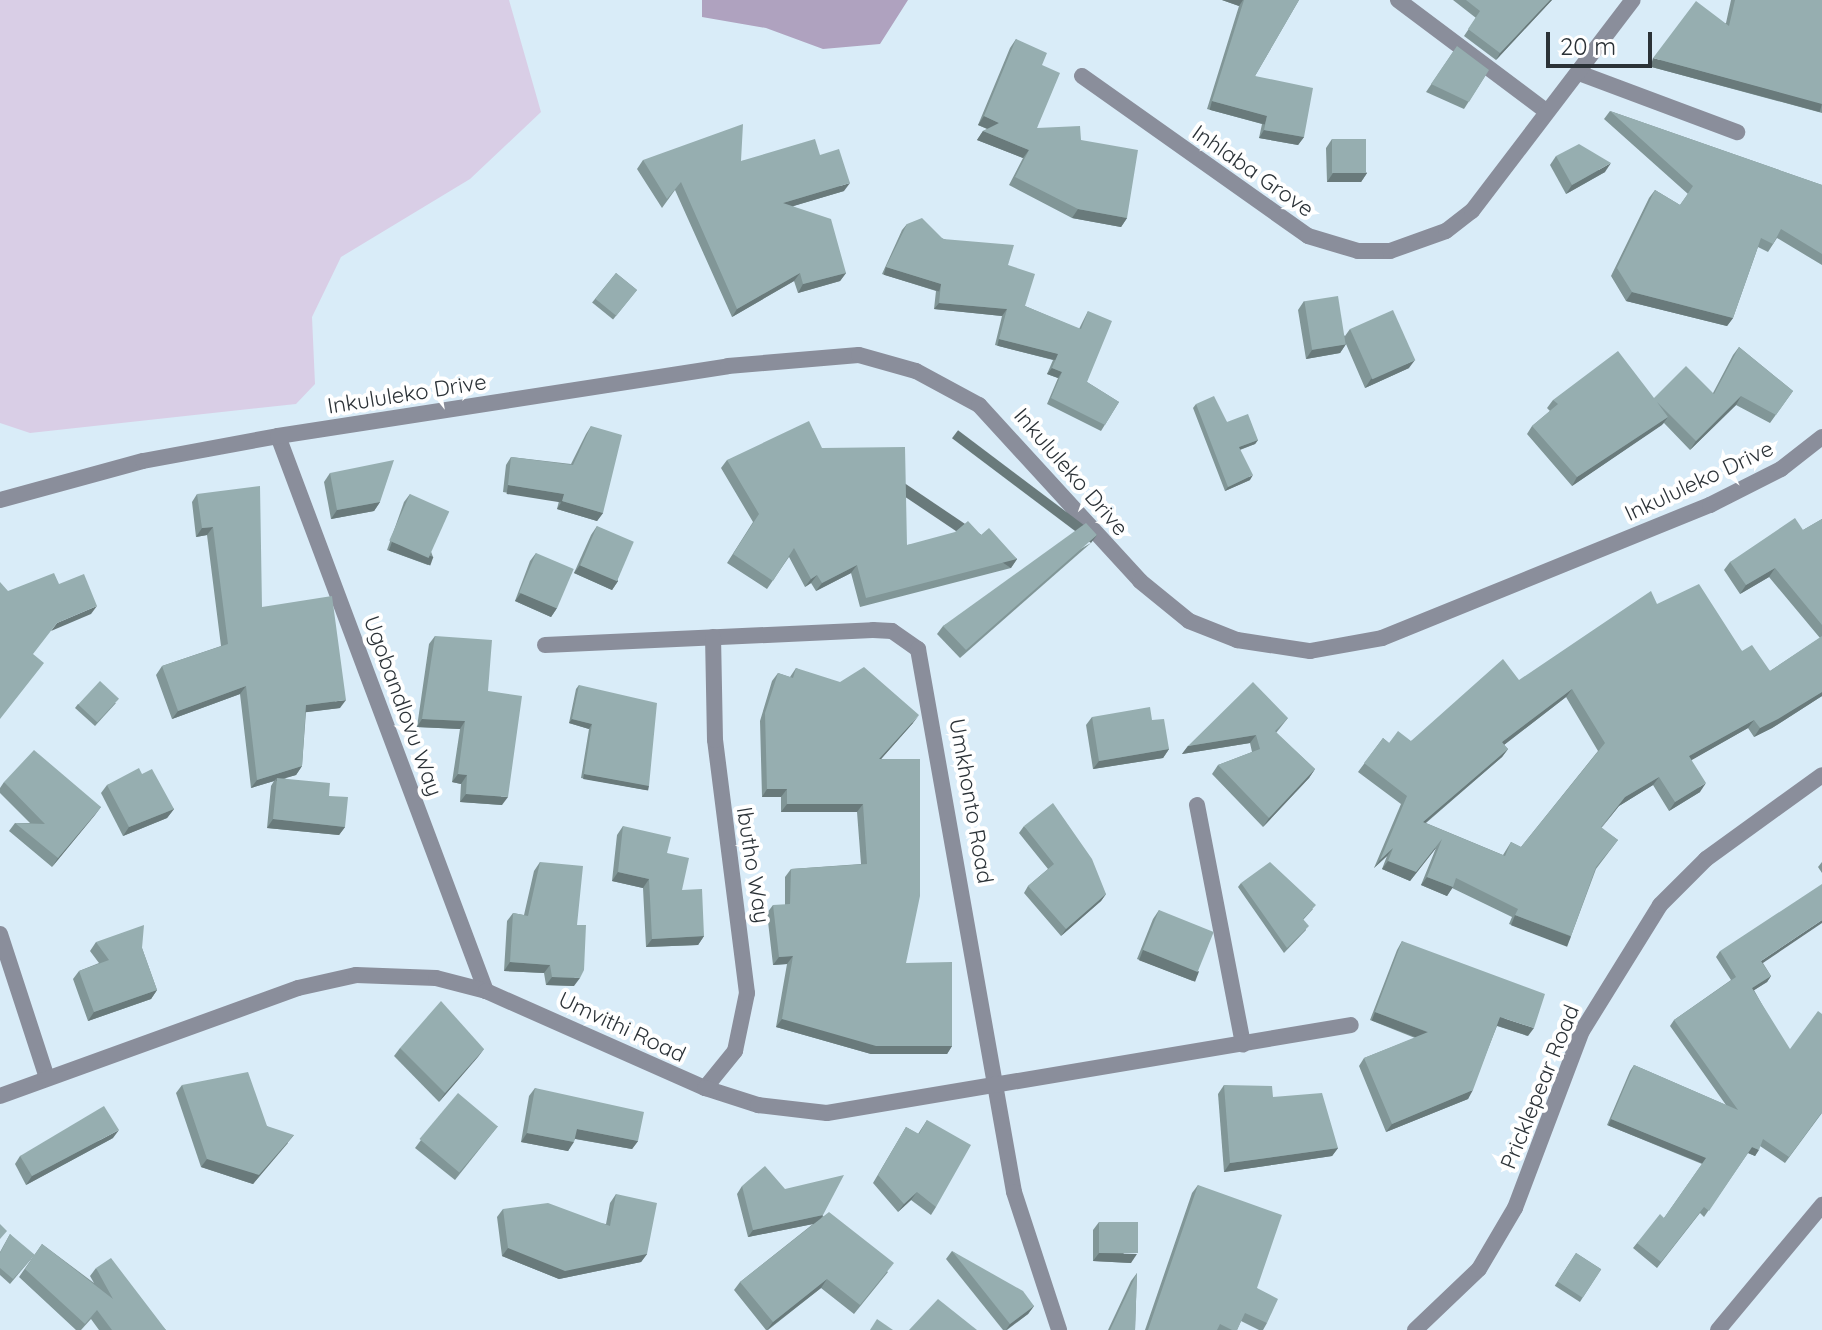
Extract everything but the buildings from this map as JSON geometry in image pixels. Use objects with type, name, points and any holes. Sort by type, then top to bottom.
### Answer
[{"type":"street","points":[[1398,0],[1547,112]]},
{"type":"street","name":"Inhlaba Grove","points":[[1082,76],[1273,215],[1358,251],[1415,246],[1446,231],[1500,178],[1633,0]]},
{"type":"street","points":[[1579,73],[1737,132]]},
{"type":"street","name":"Inkululeko Drive","points":[[0,500],[143,461],[278,436],[818,354],[884,360],[950,388],[996,420],[1074,513],[1189,621],[1237,640],[1310,651],[1382,638],[1710,505],[1781,469],[1822,437]]},
{"type":"street","name":"Ugobandlovu Way","points":[[278,436],[486,991]]},
{"type":"street","name":"Umkhonto Road","points":[[545,645],[892,631],[924,658],[1014,1192],[1059,1330]]},
{"type":"street","name":"Ibutho Way","points":[[705,1088],[735,1051],[747,993],[715,740],[713,637]]},
{"type":"street","name":"Pricklepear Road","points":[[1415,1330],[1479,1269],[1515,1208],[1582,1031],[1660,905],[1706,859],[1822,775]]},
{"type":"street","points":[[1197,805],[1243,1045]]},
{"type":"street","points":[[0,934],[46,1075]]},
{"type":"street","name":"Umvithi Road","points":[[0,1096],[46,1075],[356,975],[436,978],[486,991],[705,1088],[758,1105],[827,1113],[997,1088],[1351,1025]]},
{"type":"street","points":[[1718,1330],[1822,1205]]},
{"type":"shaded area","points":[[0,0],[509,0],[541,112],[470,179],[341,257],[312,317],[315,384],[296,404],[30,433],[0,423]]},
{"type":"shaded area","points":[[702,0],[908,0],[880,44],[823,49],[766,28],[702,17]]}]
